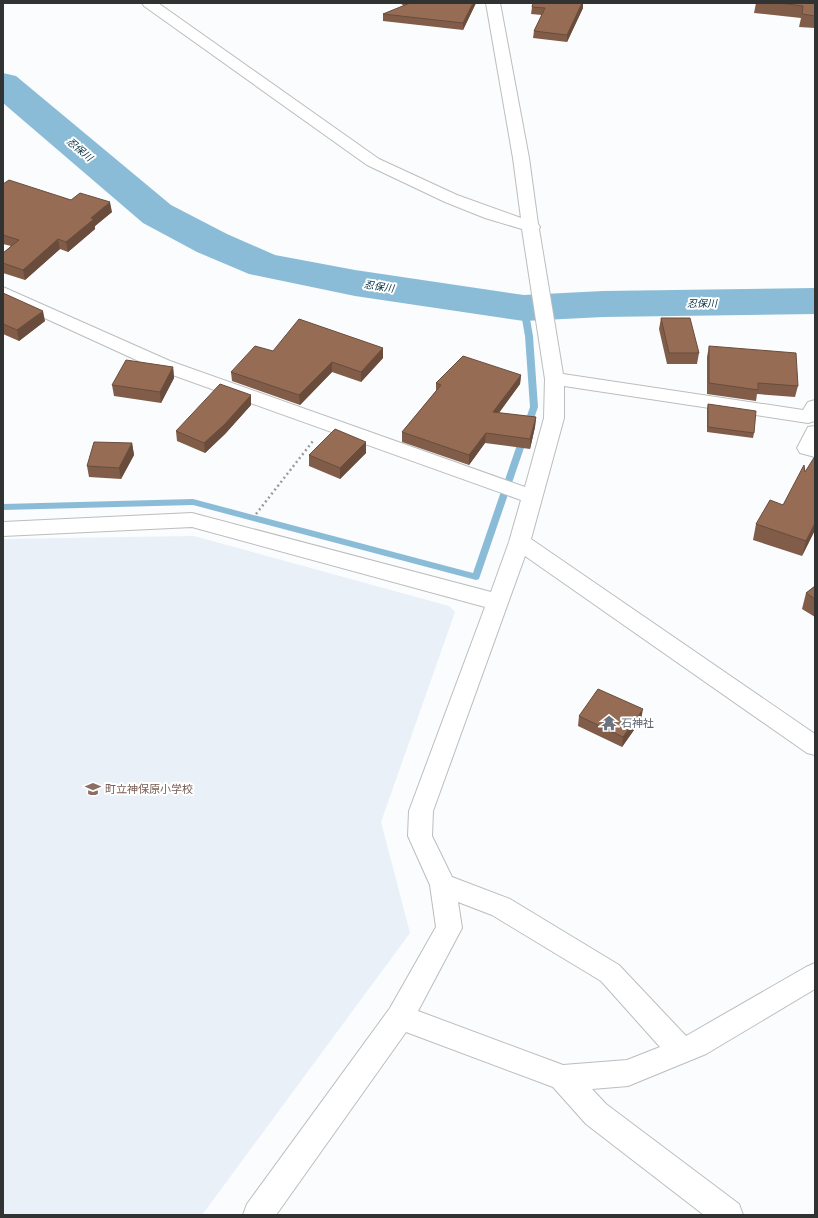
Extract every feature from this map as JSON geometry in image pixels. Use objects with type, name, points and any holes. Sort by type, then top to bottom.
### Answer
[{"type":"street","points":[[148,3],[373,162],[405,178],[499,218],[532,227]]},
{"type":"street","points":[[258,1215],[400,1017],[449,928],[444,885],[420,836],[421,811],[520,542],[554,418],[554,379],[547,330],[539,290],[532,227],[493,3]]},
{"type":"street","points":[[3,292],[163,366],[533,497]]},
{"type":"street","points":[[554,379],[813,420],[808,448],[815,450]]},
{"type":"street","points":[[3,529],[192,520],[498,602]]},
{"type":"street","points":[[520,542],[815,746]]},
{"type":"street","points":[[444,885],[501,907],[610,973],[682,1051]]},
{"type":"street","points":[[400,1017],[563,1078],[628,1073],[696,1045],[815,975]]},
{"type":"street","points":[[563,1078],[596,1114],[728,1215]]},
{"type":"path","points":[[255,515],[327,424]]},
{"type":"shaded area","points":[[194,536],[449,606],[455,612],[381,822],[410,933],[202,1215],[3,1215],[3,539]]},
{"type":"building","points":[[410,3],[473,3],[463,23],[383,14]]},
{"type":"building","points":[[533,3],[582,3],[567,35],[534,31],[545,8],[532,7]]},
{"type":"building","points":[[779,3],[815,3],[815,16],[802,14],[803,6]]},
{"type":"building","points":[[9,180],[71,200],[80,193],[110,202],[91,218],[94,219],[66,242],[58,239],[23,270],[3,263],[3,253],[19,240],[3,235],[3,184]]},
{"type":"building","points":[[3,293],[43,311],[17,330],[3,324]]},
{"type":"building","points":[[661,318],[690,318],[699,353],[669,353]]},
{"type":"building","points":[[299,319],[383,348],[361,372],[332,362],[299,395],[231,372],[255,346],[273,351]]},
{"type":"building","points":[[709,346],[796,353],[798,386],[758,383],[758,390],[709,383]]},
{"type":"building","points":[[463,356],[521,375],[493,412],[536,417],[530,439],[486,433],[469,455],[402,432],[441,385],[436,383]]},
{"type":"building","points":[[126,360],[173,367],[160,392],[112,385]]},
{"type":"building","points":[[220,384],[251,395],[224,425],[204,443],[176,431]]},
{"type":"building","points":[[708,404],[756,411],[754,433],[708,427]]},
{"type":"building","points":[[335,429],[366,442],[340,468],[309,455]]},
{"type":"building","points":[[94,442],[132,443],[119,468],[87,466]]},
{"type":"building","points":[[815,456],[815,523],[806,541],[756,524],[770,500],[783,505],[804,465],[805,472]]},
{"type":"building","points":[[815,586],[815,599],[806,593]]},
{"type":"building","name":"石神社","points":[[598,689],[643,709],[623,737],[579,716]]},
{"type":"waterway","name":"忍保川","points":[[3,84],[157,214],[212,243],[264,265],[355,283],[524,308],[603,304],[815,301]]},
{"type":"waterway","points":[[3,507],[193,502],[476,577],[534,407],[529,336],[524,308]]},
{"type":"place","name":"石神社","points":[[609,723]]},
{"type":"place","name":"町立神保原小学校","points":[[93,789]]}]
